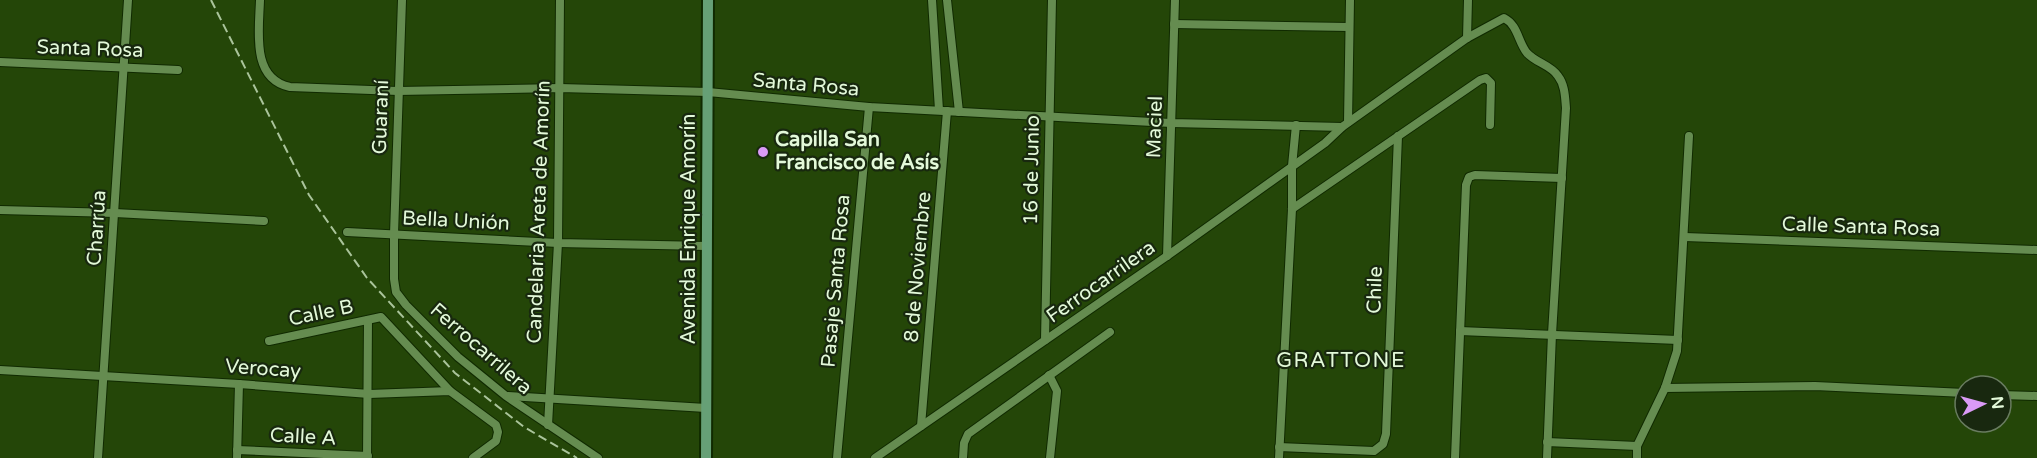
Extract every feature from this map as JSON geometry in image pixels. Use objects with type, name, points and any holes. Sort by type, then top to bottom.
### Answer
[{"type":"street","name":"Charrúa","points":[[98,458],[129,0]]},
{"type":"street","name":"Santa Rosa","points":[[260,0],[258,34],[265,70],[278,84],[290,87],[398,91],[560,88],[708,93],[869,107],[1171,123],[1345,124]]},
{"type":"street","name":"Guaraní","points":[[394,234],[402,0]]},
{"type":"street","name":"Candelaria Areta de Amorín","points":[[548,424],[558,243],[560,0]]},
{"type":"street","name":"Avenida Enrique Amorín","points":[[706,458],[708,0]]},
{"type":"street","name":"8 de Noviembre","points":[[921,426],[943,111],[932,0]]},
{"type":"street","points":[[947,0],[959,112]]},
{"type":"street","name":"16 de Junio","points":[[1045,340],[1052,0]]},
{"type":"street","name":"Maciel","points":[[1167,255],[1175,0]]},
{"type":"street","points":[[1345,124],[1350,0]]},
{"type":"street","points":[[1467,38],[1468,0]]},
{"type":"street","name":"Ferrocarrilera","points":[[874,458],[1167,255],[1324,143],[1345,124],[1467,38],[1504,18],[1509,20],[1516,30],[1529,56],[1558,75],[1564,87],[1566,108],[1562,178]]},
{"type":"street","points":[[1174,24],[1349,27]]},
{"type":"street","name":"Santa Rosa","points":[[0,62],[178,70]]},
{"type":"street","points":[[1292,209],[1486,78],[1491,83],[1490,125]]},
{"type":"street","name":"Pasaje Santa Rosa","points":[[837,458],[869,107]]},
{"type":"street","points":[[1279,458],[1292,209],[1292,166],[1296,125]]},
{"type":"street","name":"Chile","points":[[1279,447],[1374,451],[1383,444],[1386,434],[1398,136]]},
{"type":"street","points":[[1637,458],[1637,447],[1665,388],[1677,351],[1689,136]]},
{"type":"street","points":[[1455,458],[1466,185],[1469,177],[1475,175],[1562,178],[1547,458]]},
{"type":"street","points":[[0,210],[264,221]]},
{"type":"street","name":"Bella Unión","points":[[347,232],[558,243],[707,246]]},
{"type":"street","name":"Ferrocarrilera","points":[[394,234],[396,292],[406,305],[458,357],[506,396],[598,458]]},
{"type":"street","name":"Calle Santa Rosa","points":[[1684,237],[2037,250]]},
{"type":"street","name":"Calle B","points":[[269,341],[381,317],[450,391]]},
{"type":"street","points":[[367,457],[369,320]]},
{"type":"street","points":[[1460,331],[1678,340]]},
{"type":"street","points":[[963,458],[964,443],[968,434],[1110,332]]},
{"type":"street","name":"Verocay","points":[[0,370],[369,394],[450,391]]},
{"type":"street","points":[[1049,375],[1057,390],[1050,458]]},
{"type":"street","points":[[237,454],[239,384]]},
{"type":"street","points":[[1665,388],[1815,386],[1953,392]]},
{"type":"street","points":[[450,391],[496,425],[498,432],[496,441],[473,458]]},
{"type":"street","points":[[2013,395],[2037,396]]},
{"type":"street","points":[[506,396],[706,408]]},
{"type":"street","points":[[1547,442],[1637,447]]},
{"type":"street","name":"Calle A","points":[[237,454],[367,457]]},
{"type":"railway","points":[[211,0],[309,195],[367,278],[455,373],[524,427],[577,458]]},
{"type":"place","name":"Capilla San Francisco de Asís","points":[[763,152]]},
{"type":"district","name":"GRATTONE","points":[[1341,360]]}]
